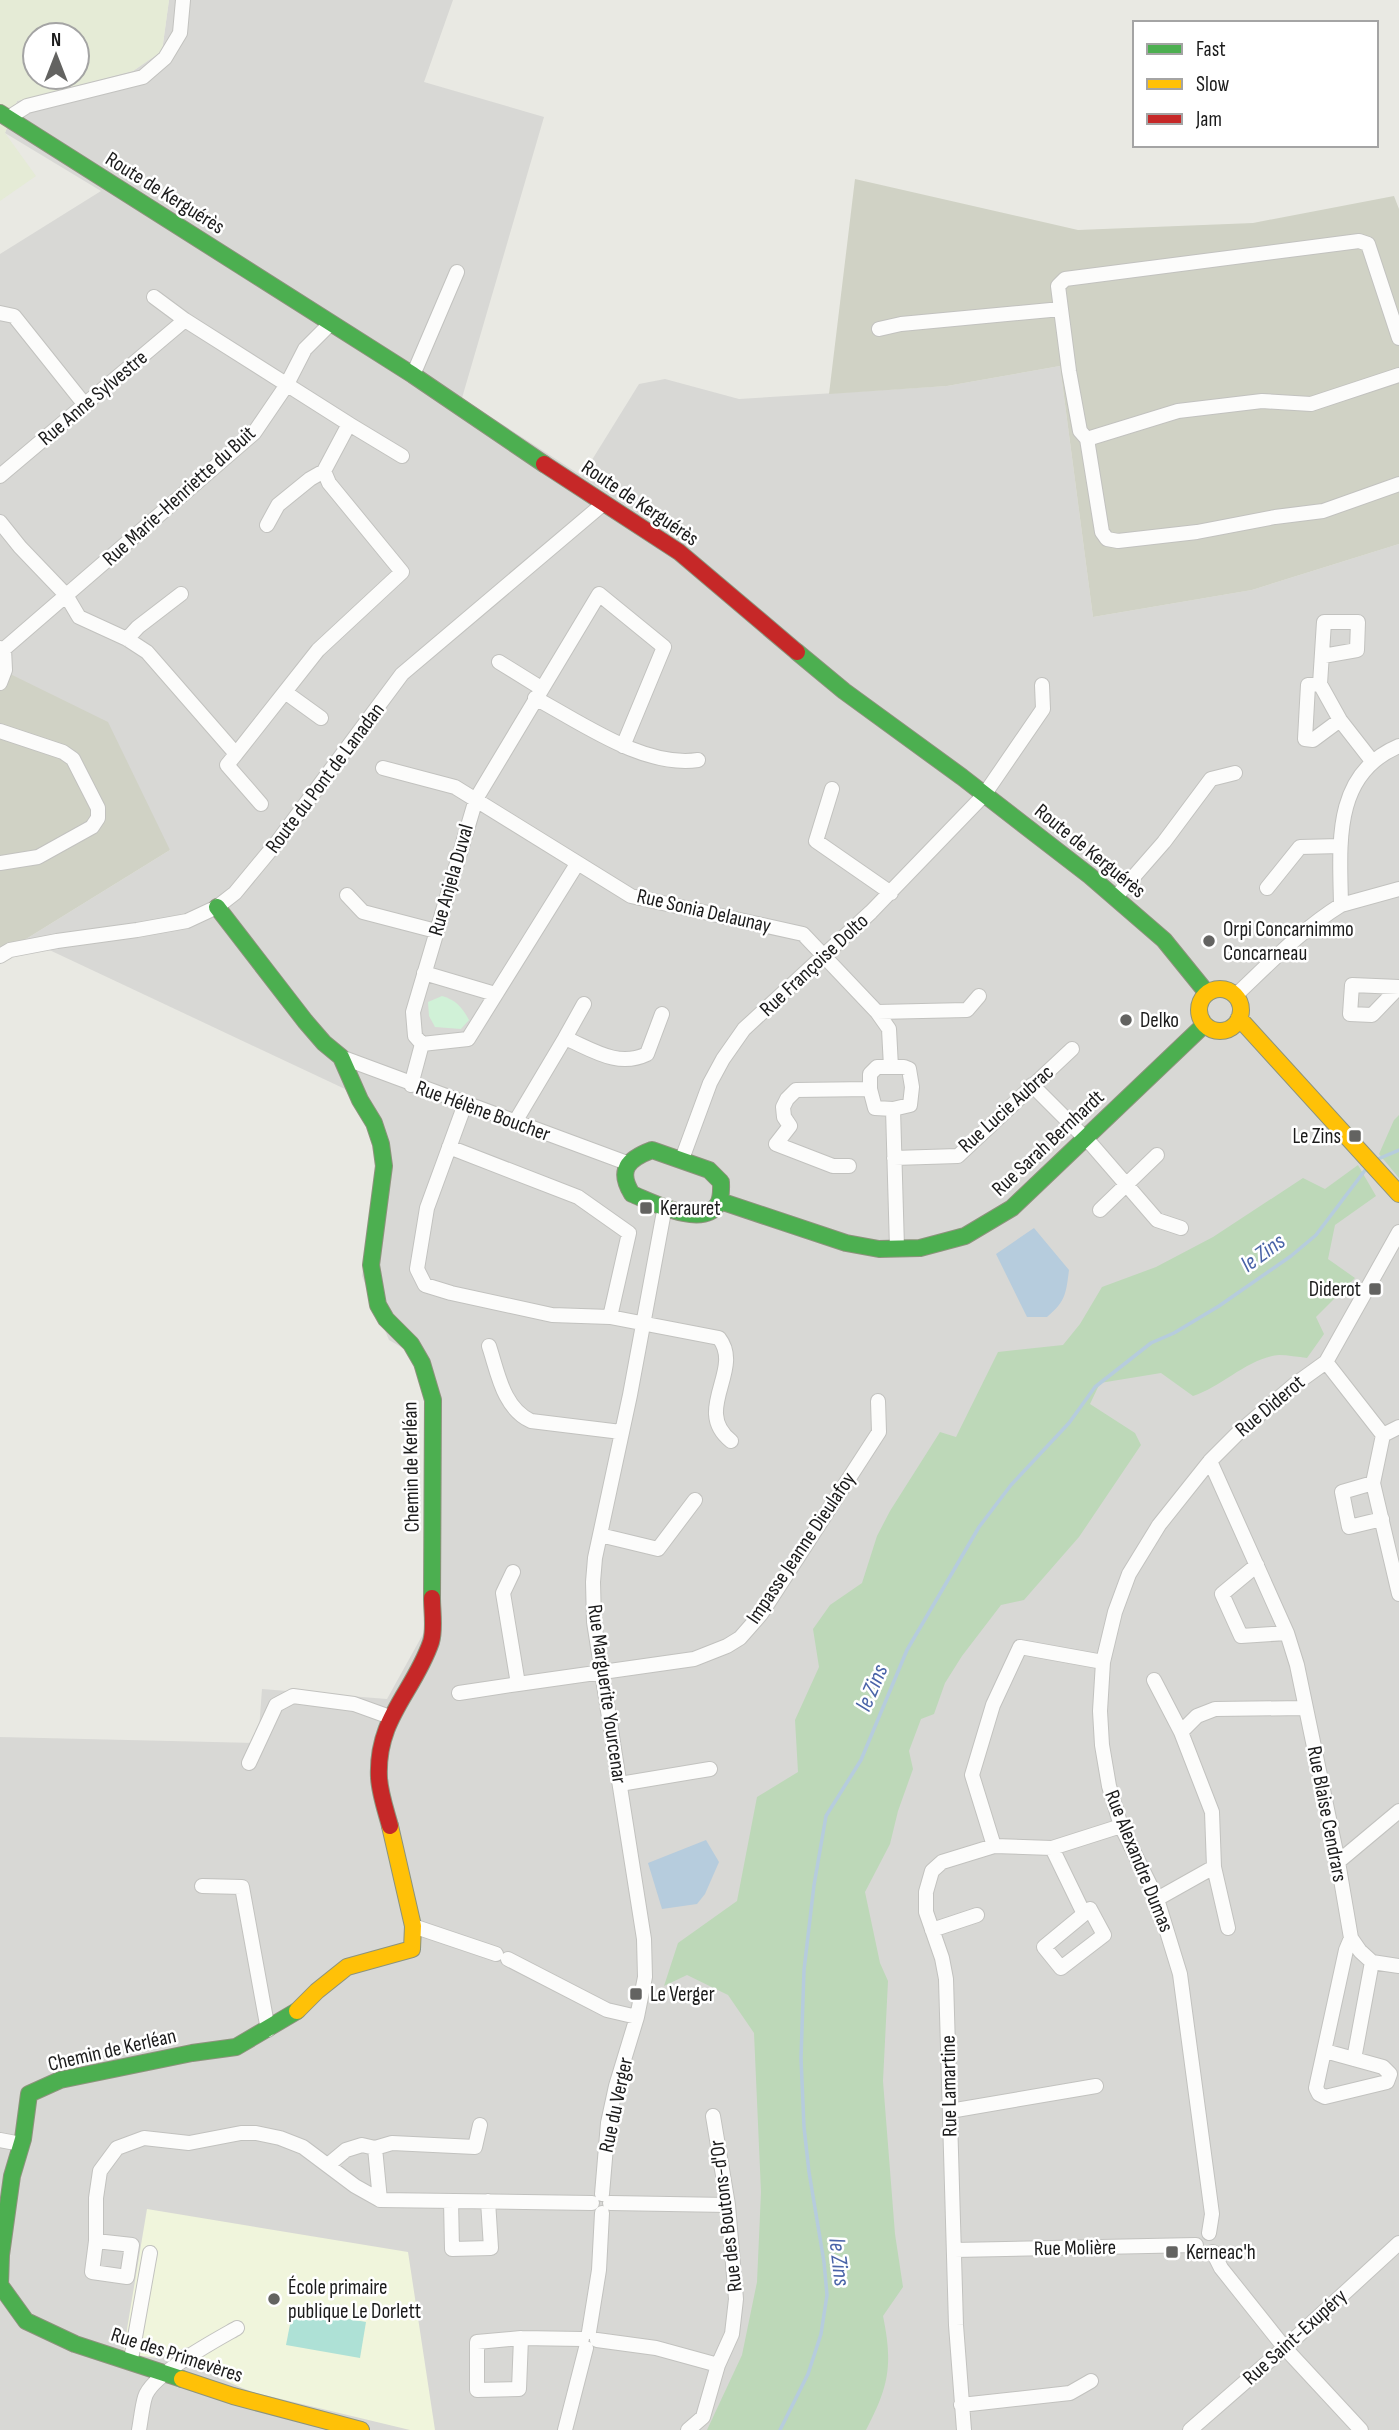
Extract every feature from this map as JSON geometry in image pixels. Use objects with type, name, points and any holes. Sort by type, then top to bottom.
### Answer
[{"type":"street","points":[[4,116],[27,106],[143,77],[165,58],[180,33],[183,0]]},
{"type":"street","name":"Route de Kerguérès","points":[[4,116],[413,375],[603,504],[679,552],[844,691],[1059,851],[1164,940],[1208,993]]},
{"type":"street","points":[[1399,338],[1367,244],[1359,241],[1065,279],[1058,286],[1080,430],[1087,439],[1102,532],[1107,539],[1118,541],[1197,533],[1275,517],[1323,511],[1399,484]]},
{"type":"street","points":[[413,375],[457,272]]},
{"type":"street","points":[[154,297],[286,386],[402,456]]},
{"type":"street","points":[[879,329],[901,324],[1061,309]]},
{"type":"street","points":[[0,313],[14,316],[85,405]]},
{"type":"street","name":"Rue Anne Sylvestre","points":[[0,476],[185,320]]},
{"type":"street","name":"Rue Marie-Henriette du Buit","points":[[0,683],[5,670],[2,648],[254,433],[286,386],[306,349],[331,323]]},
{"type":"street","points":[[1087,439],[1178,411],[1262,401],[1311,404],[1399,374]]},
{"type":"street","points":[[267,525],[278,505],[324,471],[349,424]]},
{"type":"street","points":[[261,804],[227,765],[318,650],[401,572],[329,483],[324,471]]},
{"type":"street","name":"Route du Pont de Lanadan","points":[[0,956],[10,950],[57,941],[187,921],[216,907],[235,893],[278,841],[402,674],[603,504]]},
{"type":"street","points":[[0,522],[66,595],[79,617],[127,639],[147,653],[236,754]]},
{"type":"street","points":[[127,639],[138,627],[181,594]]},
{"type":"street","name":"Rue Anjela Duval","points":[[422,1044],[415,1035],[413,1012],[476,799],[599,594],[664,647],[623,746]]},
{"type":"street","points":[[1323,656],[1320,684],[1340,720],[1372,761]]},
{"type":"street","points":[[499,662],[538,693],[623,746],[637,752],[684,762],[698,760]]},
{"type":"street","points":[[1320,684],[1308,685],[1305,739],[1312,740],[1340,720]]},
{"type":"street","name":"Rue Françoise Dolto","points":[[682,1159],[710,1083],[744,1029],[891,893],[984,795],[1044,709],[1042,685]]},
{"type":"street","points":[[285,692],[321,718]]},
{"type":"street","points":[[0,731],[63,752],[72,760],[98,808],[98,818],[92,827],[38,856],[0,863]]},
{"type":"street","points":[[1341,905],[1340,846],[1349,794],[1372,761],[1399,746]]},
{"type":"street","name":"Rue Sonia Delaunay","points":[[383,768],[455,787],[631,896],[803,934],[877,1012]]},
{"type":"street","points":[[1115,898],[1164,842],[1211,779],[1234,773]]},
{"type":"street","points":[[832,789],[816,841],[891,893]]},
{"type":"street","points":[[1267,888],[1300,847],[1340,846]]},
{"type":"street","points":[[411,1085],[422,1044],[468,1039],[577,864]]},
{"type":"street","points":[[1235,996],[1304,933],[1341,905],[1399,889]]},
{"type":"street","points":[[347,895],[363,912],[436,931]]},
{"type":"street","name":"Chemin de Kerléan","points":[[0,2286],[1,2255],[12,2176],[21,2144],[29,2094],[60,2080],[236,2047],[293,2015],[347,1967],[412,1949],[413,1926],[379,1779],[383,1738],[390,1717],[419,1669],[432,1637],[433,1400],[422,1363],[411,1344],[386,1319],[378,1306],[374,1291],[371,1265],[384,1166],[374,1123],[360,1100],[341,1057],[324,1043],[305,1021],[216,907]]},
{"type":"street","points":[[424,973],[495,995]]},
{"type":"street","points":[[1225,990],[1235,996],[1240,1007],[1236,1024],[1223,1031],[1209,1029],[1204,1025],[1198,1012],[1199,1004],[1208,993],[1225,990]]},
{"type":"street","points":[[877,1012],[967,1010],[979,996]]},
{"type":"street","points":[[515,1122],[584,1004]]},
{"type":"street","points":[[877,1012],[889,1029],[891,1067]]},
{"type":"street","points":[[565,1038],[620,1061],[636,1059],[647,1055],[662,1014]]},
{"type":"street","points":[[1239,1018],[1399,1194]]},
{"type":"street","name":"Rue Sarah Bernhardt","points":[[720,1201],[846,1243],[879,1249],[920,1248],[965,1236],[1013,1208],[1204,1025]]},
{"type":"street","name":"Rue Lucie Aubrac","points":[[894,1158],[958,1156],[1072,1049]]},
{"type":"street","name":"Rue Hélène Boucher","points":[[341,1057],[627,1163]]},
{"type":"street","points":[[891,1067],[909,1069],[912,1087],[910,1105],[892,1110],[874,1108],[870,1089],[872,1069],[891,1067]]},
{"type":"street","points":[[1032,1085],[1085,1139],[1157,1220],[1181,1228]]},
{"type":"street","points":[[849,1166],[834,1166],[776,1144],[790,1126],[784,1117],[783,1107],[796,1090],[870,1089]]},
{"type":"street","points":[[465,1104],[427,1208],[417,1269],[425,1285],[552,1314],[610,1317],[719,1338],[725,1346],[727,1357],[714,1417],[723,1435],[731,1441]]},
{"type":"street","points":[[892,1110],[897,1248]]},
{"type":"street","points":[[449,1147],[578,1197],[629,1233],[610,1317]]},
{"type":"street","points":[[652,1150],[682,1159],[709,1170],[721,1182],[720,1201],[707,1214],[693,1215],[632,1195],[626,1187],[624,1176],[627,1163],[638,1154],[652,1150]]},
{"type":"street","points":[[1100,1210],[1157,1155]]},
{"type":"street","name":"Rue Marguerite Yourcenar","points":[[637,2017],[645,1977],[643,1939],[600,1671],[594,1622],[593,1582],[665,1206]]},
{"type":"street","name":"Rue Diderot","points":[[1129,1574],[1159,1525],[1210,1461],[1294,1385],[1326,1362],[1399,1232]]},
{"type":"street","points":[[489,1346],[506,1395],[519,1415],[531,1421],[621,1432]]},
{"type":"street","points":[[1326,1362],[1382,1435],[1373,1483],[1382,1519],[1393,1542],[1399,1594]]},
{"type":"street","name":"Impasse Jeanne Dieulafoy","points":[[459,1693],[694,1659],[727,1646],[740,1637],[761,1614],[879,1432],[878,1401]]},
{"type":"street","points":[[1382,1435],[1399,1427]]},
{"type":"street","name":"Rue Blaise Cendrars","points":[[1210,1461],[1287,1633],[1306,1708],[1351,1938]]},
{"type":"street","points":[[1373,1483],[1342,1492],[1349,1527],[1382,1519]]},
{"type":"street","points":[[600,1535],[658,1549],[695,1500]]},
{"type":"street","points":[[1258,1565],[1223,1594],[1241,1636],[1287,1633]]},
{"type":"street","points":[[513,1572],[503,1593],[518,1684]]},
{"type":"street","name":"Rue Alexandre Dumas","points":[[1129,1574],[1115,1612],[1103,1662],[1100,1711],[1102,1745],[1109,1786],[1121,1826],[1157,1899],[1180,1974],[1212,2214],[1209,2233]]},
{"type":"street","points":[[994,1846],[972,1775],[994,1703],[1020,1647],[1103,1662]]},
{"type":"street","points":[[1154,1680],[1181,1732],[1212,1812],[1214,1867],[1228,1928]]},
{"type":"street","points":[[249,1763],[276,1705],[293,1696],[354,1704],[390,1717]]},
{"type":"street","points":[[1181,1732],[1197,1716],[1215,1709],[1306,1708]]},
{"type":"street","points":[[620,1784],[710,1769]]},
{"type":"street","points":[[1338,1862],[1399,1811]]},
{"type":"street","name":"Rue Lamartine","points":[[964,2430],[954,2250],[946,1979],[926,1912],[926,1892],[932,1871],[942,1862],[994,1846],[1052,1848],[1121,1826]]},
{"type":"street","points":[[1052,1848],[1084,1914]]},
{"type":"street","points":[[1157,1899],[1214,1867]]},
{"type":"street","points":[[202,1886],[242,1887],[268,2030]]},
{"type":"street","points":[[932,1930],[977,1915]]},
{"type":"street","points":[[413,1926],[502,1957],[607,2010],[637,2017]]},
{"type":"street","points":[[1351,1938],[1372,1962],[1399,1966]]},
{"type":"street","points":[[1325,2051],[1383,2067],[1390,2074],[1387,2082],[1325,2097],[1318,2094],[1316,2088],[1346,1950],[1351,1938]]},
{"type":"street","points":[[1354,2059],[1372,1962]]},
{"type":"street","name":"Rue du Verger","points":[[565,2430],[588,2340],[599,2270],[608,2123],[637,2017]]},
{"type":"street","points":[[950,2111],[1096,2086]]},
{"type":"street","name":"Rue des Boutons-d'Or","points":[[688,2430],[703,2417],[718,2365],[732,2334],[736,2299],[728,2205],[713,2116]]},
{"type":"street","points":[[328,2165],[346,2150],[362,2145],[375,2148],[392,2143],[475,2147],[480,2125]]},
{"type":"street","points":[[96,2241],[96,2198],[100,2171],[117,2148],[144,2138],[190,2144],[241,2133],[280,2138],[303,2147],[355,2186],[380,2200],[728,2205]]},
{"type":"street","points":[[0,2140],[21,2144]]},
{"type":"street","points":[[375,2148],[380,2200]]},
{"type":"street","points":[[452,2201],[452,2249],[465,2249],[491,2248],[488,2201]]},
{"type":"street","points":[[1213,2252],[1204,2254],[1198,2250],[1196,2245],[1199,2235],[1209,2233],[1215,2236],[1217,2243],[1213,2252],[1220,2268],[1284,2347],[1361,2430]]},
{"type":"street","name":"Rue Saint-Exupéry","points":[[1190,2430],[1399,2243]]},
{"type":"street","name":"Rue Molière","points":[[954,2250],[1196,2245]]},
{"type":"street","points":[[132,2354],[150,2253]]},
{"type":"street","name":"Rue des Primevères","points":[[0,2286],[26,2320],[75,2344],[277,2409],[361,2430]]},
{"type":"street","points":[[141,2424],[145,2396],[152,2384],[185,2358],[237,2328]]},
{"type":"street","points":[[521,2338],[519,2389],[477,2390],[477,2342],[521,2338],[588,2340],[656,2348],[718,2365]]},
{"type":"street","points":[[961,2405],[1070,2393],[1091,2381]]},
{"type":"shaded area","points":[[0,0],[169,0],[162,51],[133,71],[91,82],[91,21],[21,21],[21,91],[56,91],[17,101],[5,133],[36,176],[0,201]]},
{"type":"shaded area","points":[[169,0],[453,0],[424,82],[544,117],[462,398],[582,476],[639,384],[665,379],[739,399],[947,386],[1060,366],[1093,617],[1252,590],[1399,544],[1399,2430],[0,2430],[0,1737],[258,1743],[262,1689],[387,1699],[428,1625],[425,1385],[408,1351],[389,1340],[362,1276],[379,1148],[345,1089],[26,939],[170,850],[0,669],[0,254],[101,191],[5,133],[17,101],[56,91],[91,91],[91,82],[133,71],[162,51]]},
{"type":"shaded area","points":[[855,179],[1078,230],[1253,223],[1394,196],[1399,209],[1399,544],[1252,590],[1093,617],[1060,366],[947,386],[829,394]]},
{"type":"shaded area","points":[[0,669],[108,722],[170,850],[0,958]]},
{"type":"shaded area","points":[[442,996],[455,1002],[469,1020],[461,1029],[435,1027],[429,1016],[428,1002]]},
{"type":"shaded area","points":[[1399,1115],[1399,1178],[1379,1154],[1394,1120]]},
{"type":"shaded area","points":[[1358,1165],[1376,1196],[1335,1225],[1328,1259],[1355,1278],[1316,1317],[1324,1334],[1307,1358],[1279,1355],[1268,1357],[1193,1396],[1161,1373],[1100,1383],[1090,1404],[1135,1433],[1141,1445],[1079,1537],[1024,1600],[1001,1605],[945,1683],[934,1714],[921,1719],[909,1751],[913,1769],[890,1844],[865,1892],[880,1963],[888,1981],[883,2081],[895,2234],[903,2287],[883,2316],[888,2348],[887,2375],[880,2401],[866,2430],[707,2430],[742,2355],[757,2282],[761,2192],[754,2033],[728,1995],[687,1975],[664,1986],[678,1943],[737,1901],[757,1797],[798,1772],[795,1720],[819,1667],[813,1629],[830,1605],[862,1583],[877,1536],[890,1511],[940,1432],[956,1437],[998,1352],[1063,1345],[1080,1324],[1102,1287],[1156,1267],[1213,1237],[1303,1178],[1325,1189]]},
{"type":"shaded area","points":[[1034,1228],[1069,1270],[1064,1296],[1047,1317],[1027,1317],[996,1254]]},
{"type":"shaded area","points":[[706,1840],[719,1862],[705,1894],[697,1904],[662,1909],[648,1863]]},
{"type":"shaded area","name":"École primaire publique Le Dorlett","points":[[147,2209],[408,2252],[435,2430],[410,2430],[252,2392],[221,2379],[194,2363],[192,2360],[195,2356],[187,2347],[157,2358],[123,2353]]},
{"type":"shaded area","points":[[293,2309],[366,2322],[360,2358],[286,2345]]},
{"type":"waterway","name":"le Zins","points":[[1378,1159],[1399,1150]]},
{"type":"waterway","name":"le Zins","points":[[780,2430],[808,2374],[821,2334],[827,2295],[804,2127],[801,2058],[804,1970],[814,1885],[826,1816],[861,1760],[907,1650],[979,1527],[1011,1485],[1069,1423],[1095,1387],[1151,1343],[1174,1333],[1219,1306],[1291,1256],[1316,1235],[1366,1169]]},
{"type":"traffic: fast","points":[[0,113],[413,375],[544,464]]},
{"type":"traffic: fast","points":[[797,652],[844,691],[962,777],[1090,876],[1164,940],[1207,993]]},
{"type":"traffic: fast","points":[[217,907],[305,1021],[324,1043],[341,1057],[360,1100],[374,1123],[381,1144],[384,1166],[371,1265],[378,1305],[386,1319],[411,1344],[422,1363],[433,1400],[432,1598]]},
{"type":"traffic: fast","points":[[720,1201],[846,1243],[879,1249],[920,1248],[965,1236],[1012,1208],[1204,1025]]},
{"type":"traffic: fast","points":[[652,1150],[709,1170],[721,1182],[718,1204],[711,1211],[689,1214],[632,1194],[625,1178],[627,1166],[637,1157],[652,1150]]},
{"type":"traffic: fast","points":[[182,2379],[75,2344],[26,2321],[0,2285],[1,2255],[12,2176],[23,2139],[29,2094],[60,2080],[192,2053],[236,2047],[297,2011]]},
{"type":"traffic: slow","points":[[1220,989],[1235,995],[1241,1010],[1235,1025],[1220,1031],[1205,1025],[1199,1010],[1205,995],[1220,989]]},
{"type":"traffic: slow","points":[[1239,1018],[1399,1194]]},
{"type":"traffic: slow","points":[[297,2011],[347,1967],[412,1949],[413,1926],[390,1826]]},
{"type":"traffic: slow","points":[[182,2379],[233,2396],[361,2430]]},
{"type":"traffic: jam","points":[[544,464],[679,552],[797,652]]},
{"type":"traffic: jam","points":[[390,1826],[379,1778],[383,1738],[431,1642],[432,1598]]},
{"type":"place","name":"Orpi Concarnimmo Concarneau","points":[[1209,941]]},
{"type":"place","name":"Delko","points":[[1126,1020]]},
{"type":"place","name":"Le Zins","points":[[1355,1136]]},
{"type":"place","name":"Kerauret","points":[[646,1208]]},
{"type":"place","name":"Diderot","points":[[1375,1289]]},
{"type":"place","name":"Le Verger","points":[[636,1994]]},
{"type":"place","name":"Kerneac'h","points":[[1172,2252]]},
{"type":"place","name":"École primaire publique Le Dorlett","points":[[274,2299]]}]
